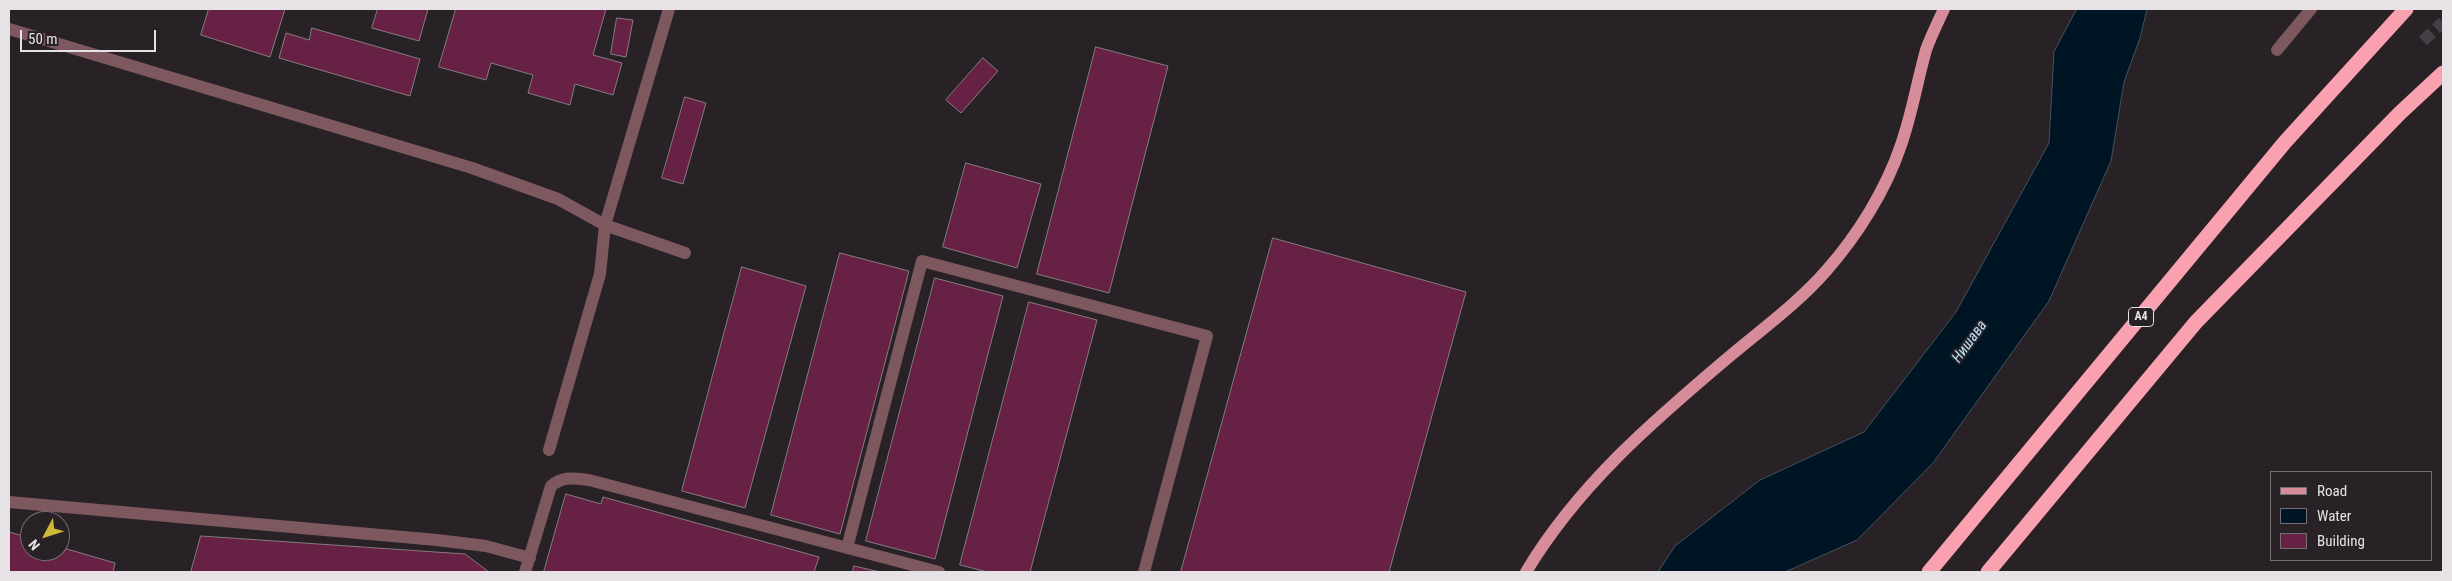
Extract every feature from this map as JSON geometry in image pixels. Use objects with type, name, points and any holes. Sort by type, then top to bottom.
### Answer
[{"type":"highway","name":"A4","points":[[1929,572],[2285,142],[2406,9]]},
{"type":"highway","points":[[1988,572],[2196,322],[2400,113],[2443,73]]},
{"type":"main road","points":[[1526,572],[1565,517],[1606,466],[1675,402],[1802,296],[1826,272],[1844,249],[1864,221],[1901,146],[1927,48],[1944,9]]},
{"type":"street","points":[[549,450],[600,274],[605,225],[669,9]]},
{"type":"street","points":[[2277,50],[2311,9]]},
{"type":"street","points":[[9,29],[472,168],[558,199],[605,225],[685,253]]},
{"type":"street","points":[[847,548],[922,261],[1208,336],[1144,572]]},
{"type":"street","points":[[526,572],[551,486],[558,480],[568,477],[589,480],[939,572]]},
{"type":"street","points":[[9,502],[437,540],[486,546],[530,558]]},
{"type":"water","name":"Нишава","points":[[2077,9],[2147,9],[2140,38],[2124,82],[2111,161],[2049,301],[1933,463],[1857,540],[1785,572],[1658,572],[1675,546],[1760,480],[1864,432],[1956,312],[2049,143],[2054,52]]},
{"type":"building","points":[[209,9],[285,9],[270,57],[201,35]]},
{"type":"building","points":[[378,9],[428,9],[419,41],[372,28]]},
{"type":"building","points":[[456,9],[606,9],[593,55],[622,63],[613,95],[575,84],[570,105],[528,93],[533,75],[491,63],[486,80],[439,67]]},
{"type":"building","points":[[617,18],[633,20],[626,57],[611,54]]},
{"type":"building","points":[[312,28],[420,59],[410,96],[279,58],[286,33],[309,40]]},
{"type":"building","points":[[1096,47],[1168,66],[1109,293],[1037,274]]},
{"type":"building","points":[[983,58],[998,71],[961,113],[946,100]]},
{"type":"building","points":[[685,97],[706,103],[683,184],[662,178]]},
{"type":"building","points":[[966,163],[1041,184],[1017,268],[943,247]]},
{"type":"building","points":[[1273,238],[1466,292],[1389,572],[1181,572]]},
{"type":"building","points":[[840,253],[909,271],[840,534],[771,515]]},
{"type":"building","points":[[742,267],[806,286],[745,508],[682,491]]},
{"type":"building","points":[[935,278],[1003,296],[935,559],[866,541]]},
{"type":"building","points":[[1029,302],[1097,320],[1030,572],[988,572],[960,565]]},
{"type":"building","points":[[566,494],[601,504],[603,497],[819,557],[814,572],[544,572]]},
{"type":"building","points":[[9,532],[20,535],[20,561],[70,561],[70,550],[115,563],[113,572],[9,572]]},
{"type":"building","points":[[201,536],[465,554],[489,572],[191,572]]},
{"type":"building","points":[[854,566],[880,572],[853,572]]},
{"type":"tunnel","points":[[2423,41],[2443,22]]}]
